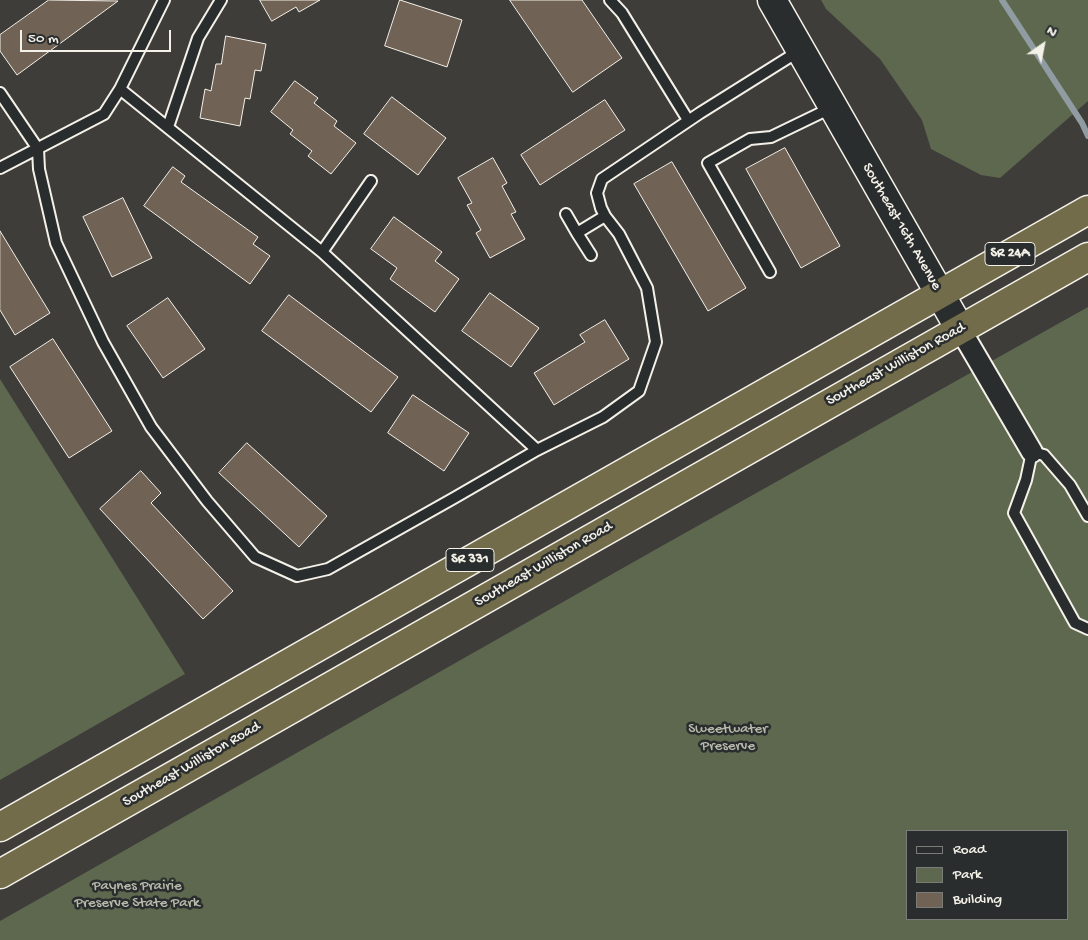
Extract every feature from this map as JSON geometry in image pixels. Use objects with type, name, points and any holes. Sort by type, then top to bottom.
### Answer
[{"type":"highway","name":"SR 24A","points":[[940,294],[1088,210]]},
{"type":"highway","name":"Southeast Williston Road","points":[[0,874],[1088,257]]},
{"type":"highway","name":"SR 331","points":[[0,827],[940,294]]},
{"type":"main road","name":"Southeast 16th Avenue","points":[[772,0],[960,329]]},
{"type":"street","name":"Southeast 16th Avenue","points":[[960,329],[1032,452]]},
{"type":"lane","points":[[0,168],[104,114],[120,89],[164,0]]},
{"type":"lane","points":[[168,128],[198,38],[221,0]]},
{"type":"lane","points":[[610,0],[622,13],[688,120]]},
{"type":"lane","points":[[0,93],[38,148],[38,169],[56,243],[103,342],[151,427],[208,501],[255,557],[297,576],[328,569],[537,450],[603,417],[639,390],[656,342],[647,288],[619,234],[605,216],[597,193],[602,178],[688,120],[800,50]]},
{"type":"lane","points":[[120,89],[322,252],[537,450]]},
{"type":"lane","points":[[770,272],[708,163],[750,139],[771,137],[832,107]]},
{"type":"lane","points":[[322,252],[371,181]]},
{"type":"lane","points":[[566,214],[591,255]]},
{"type":"lane","points":[[577,233],[605,216]]},
{"type":"lane","points":[[1088,516],[1064,477],[1044,455],[1032,452],[1026,480],[1014,513],[1075,623],[1088,629]]},
{"type":"green space","points":[[821,0],[1088,0],[1088,101],[1000,178],[981,175],[931,149],[922,120],[880,59],[826,9]]},
{"type":"green space","name":"Sweetwater Preserve","points":[[1088,307],[1088,940],[0,940],[0,921]]},
{"type":"green space","points":[[0,379],[185,674],[0,780]]},
{"type":"building","points":[[49,0],[118,1],[17,75],[0,51],[0,35]]},
{"type":"building","points":[[260,0],[320,0],[299,12],[296,7],[272,21]]},
{"type":"building","points":[[400,0],[462,20],[447,67],[385,46]]},
{"type":"building","points":[[510,0],[582,0],[622,58],[573,92]]},
{"type":"building","points":[[226,36],[266,44],[261,71],[255,70],[250,99],[245,98],[240,126],[200,118],[205,89],[211,91],[216,64],[221,64]]},
{"type":"building","points":[[295,81],[318,98],[314,103],[337,121],[334,126],[356,143],[331,174],[308,156],[312,151],[290,134],[293,130],[271,112]]},
{"type":"building","points":[[392,97],[446,138],[418,175],[364,134]]},
{"type":"building","points":[[605,100],[625,130],[540,185],[521,155]]},
{"type":"building","points":[[785,148],[840,246],[801,268],[746,169]]},
{"type":"building","points":[[493,158],[507,183],[502,186],[516,212],[511,214],[525,239],[490,258],[476,233],[481,230],[467,205],[472,203],[458,178]]},
{"type":"building","points":[[672,162],[746,288],[708,311],[634,184]]},
{"type":"building","points":[[173,167],[185,176],[181,182],[258,237],[253,244],[270,256],[250,284],[144,206]]},
{"type":"building","points":[[123,198],[152,258],[112,277],[83,217]]},
{"type":"building","points":[[394,217],[442,252],[435,261],[459,279],[435,312],[390,279],[397,268],[371,249]]},
{"type":"building","points":[[0,231],[50,313],[15,335],[0,310]]},
{"type":"building","points":[[490,293],[539,328],[511,367],[462,331]]},
{"type":"building","points":[[289,295],[398,377],[371,412],[262,331]]},
{"type":"building","points":[[168,298],[205,349],[163,378],[127,326]]},
{"type":"building","points":[[605,320],[629,359],[554,405],[534,373],[585,342],[580,335]]},
{"type":"building","points":[[53,339],[112,431],[69,458],[10,367]]},
{"type":"building","points":[[413,395],[469,433],[444,471],[388,433]]},
{"type":"building","points":[[247,443],[327,516],[299,547],[219,473]]},
{"type":"building","points":[[141,471],[161,493],[151,503],[233,591],[203,619],[100,509]]},
{"type":"waterway","points":[[1002,0],[1082,123],[1088,136]]},
{"type":"park label","name":"Paynes Prairie Preserve State Park","points":[[137,896]]}]
